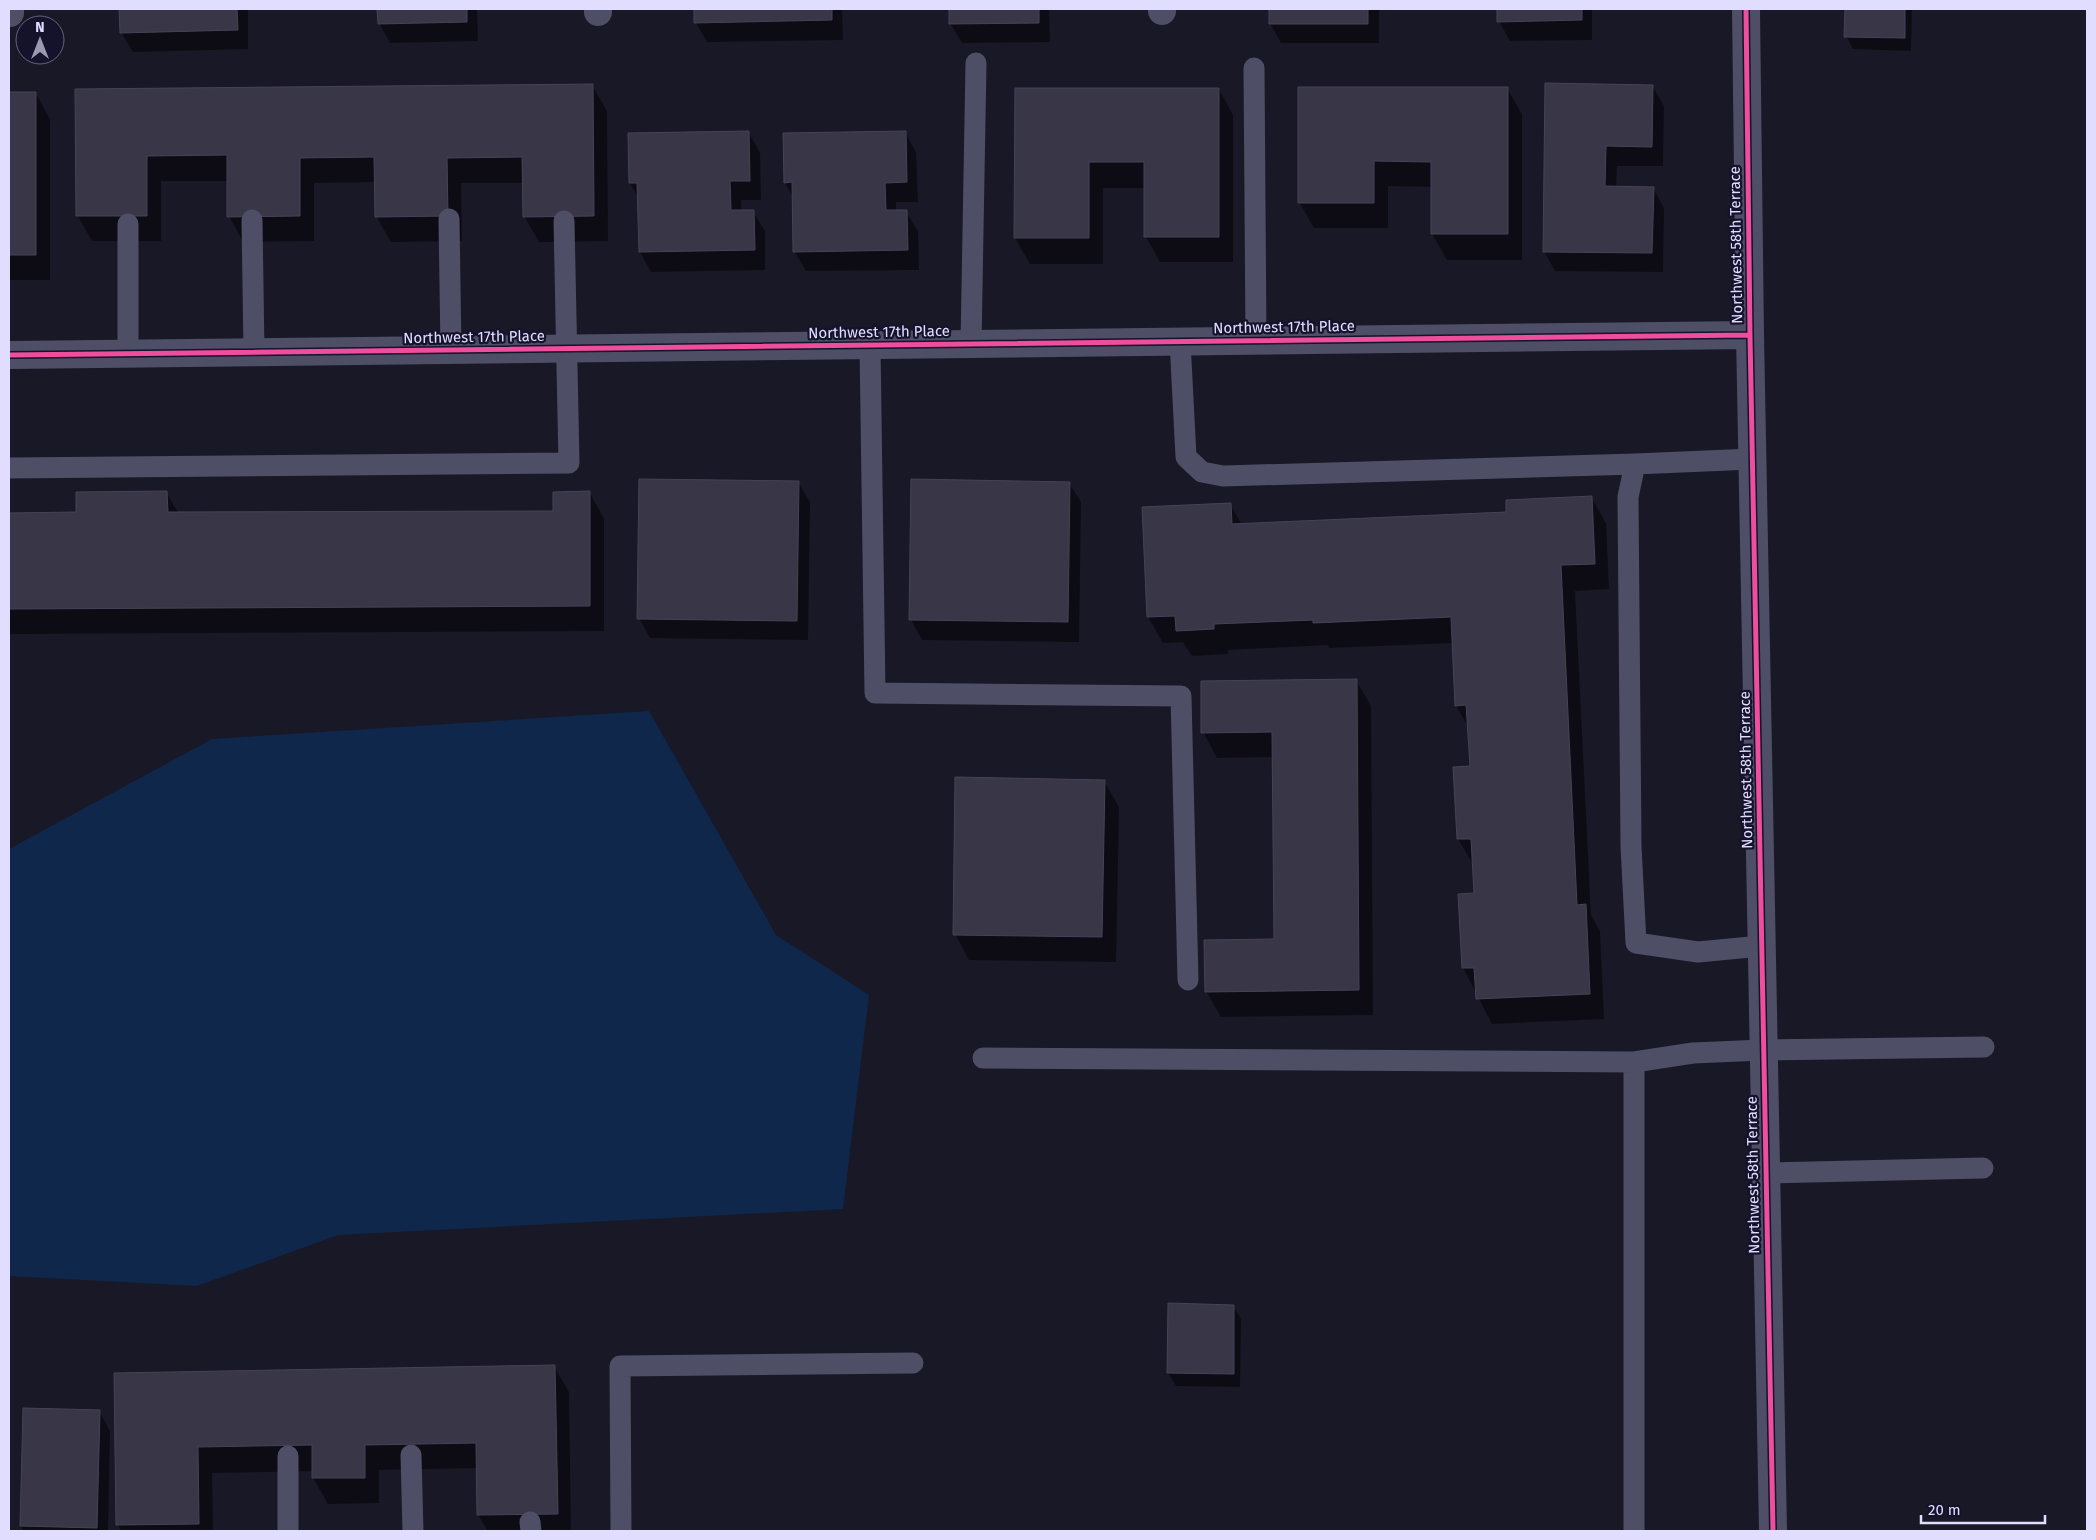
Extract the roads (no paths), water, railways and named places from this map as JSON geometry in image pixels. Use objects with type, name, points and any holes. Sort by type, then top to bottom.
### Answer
[{"type":"street","name":"Northwest 58th Terrace","points":[[1746,9],[1752,459],[1773,1531]]},
{"type":"street","name":"Northwest 17th Place","points":[[9,354],[1750,335]]},
{"type":"lane","points":[[971,344],[976,63]]},
{"type":"lane","points":[[1254,68],[1256,340]]},
{"type":"lane","points":[[449,219],[451,350]]},
{"type":"lane","points":[[252,220],[254,352]]},
{"type":"lane","points":[[9,468],[569,463],[564,221]]},
{"type":"lane","points":[[128,224],[128,353]]},
{"type":"lane","points":[[1180,342],[1186,457],[1202,472],[1223,476],[1752,459]]},
{"type":"lane","points":[[870,345],[875,693],[1182,696],[1188,980]]},
{"type":"lane","points":[[1635,464],[1628,497],[1628,516],[1630,836],[1636,943],[1698,952],[1761,946]]},
{"type":"lane","points":[[983,1058],[1634,1062],[1693,1053],[1984,1046]]},
{"type":"lane","points":[[1634,1062],[1634,1531]]},
{"type":"lane","points":[[1766,1173],[1983,1168]]},
{"type":"lane","points":[[621,1531],[620,1366],[912,1363]]},
{"type":"lane","points":[[411,1455],[413,1531]]},
{"type":"lane","points":[[288,1456],[288,1531]]},
{"type":"water","points":[[649,711],[776,935],[869,995],[843,1209],[338,1235],[197,1286],[9,1276],[9,849],[212,739]]}]
